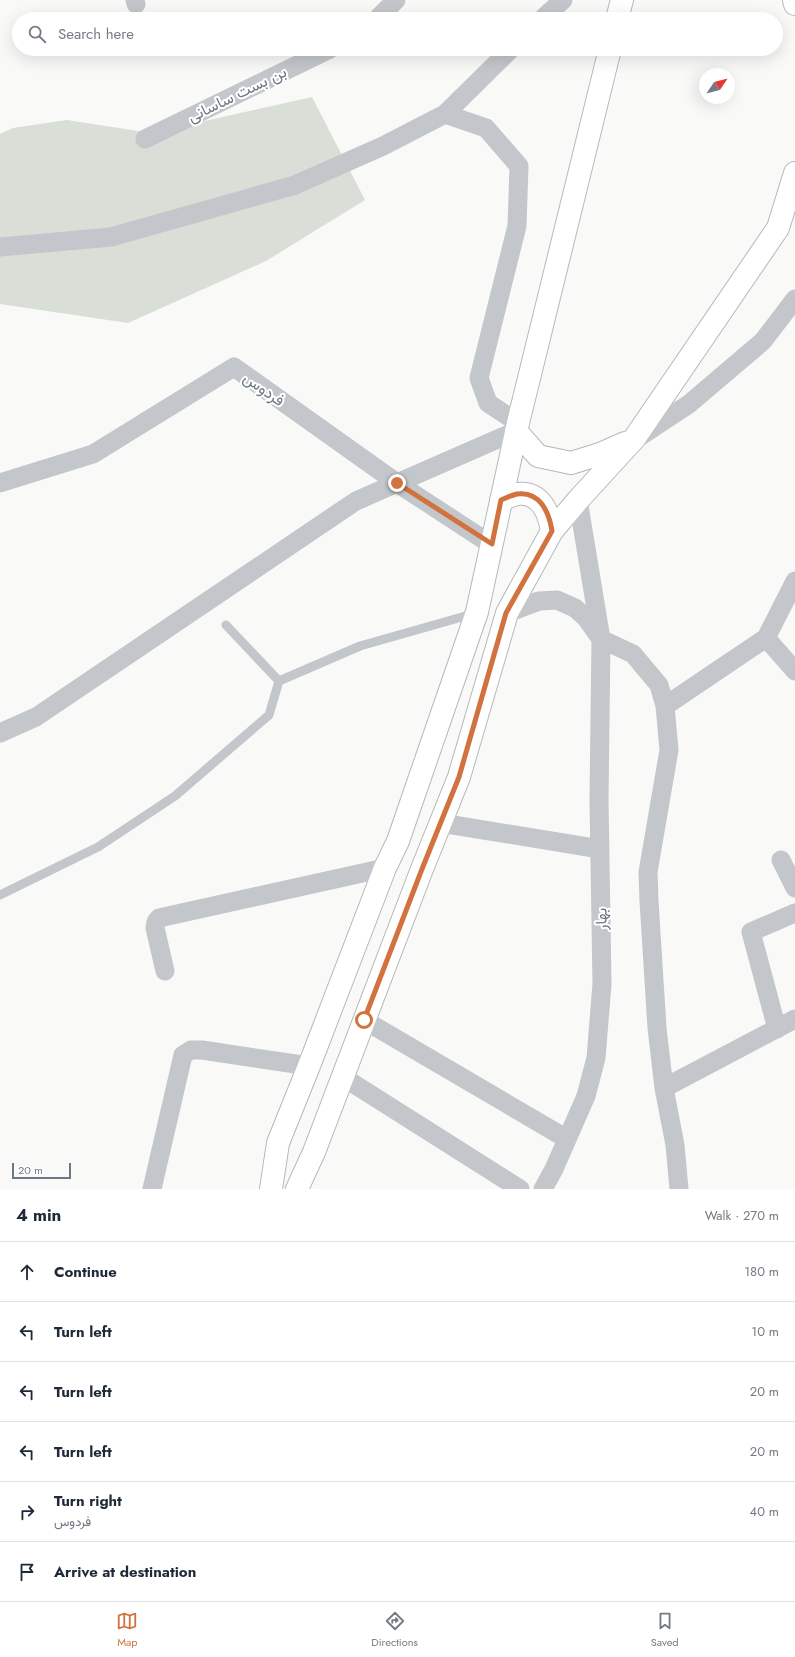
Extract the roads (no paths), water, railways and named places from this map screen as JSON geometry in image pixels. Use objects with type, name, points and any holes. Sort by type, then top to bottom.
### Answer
[{"type":"main road","points":[[619,12],[622,0]]},
{"type":"main road","points":[[794,0],[795,4]]},
{"type":"main road","points":[[271,1189],[278,1143],[398,841],[477,612],[517,427],[608,56]]},
{"type":"main road","points":[[297,1189],[314,1152],[459,777],[506,613],[552,531],[578,500],[634,439],[778,228],[795,173]]},
{"type":"main road","points":[[517,427],[538,456],[572,463],[600,454],[634,439]]},
{"type":"main road","points":[[501,500],[516,494],[531,496],[543,504],[550,518],[552,531]]},
{"type":"street","points":[[384,12],[396,0]]},
{"type":"street","points":[[550,12],[563,0]]},
{"type":"street","name":"بن بست ساسانی","points":[[145,139],[316,56]]},
{"type":"street","points":[[0,247],[111,237],[295,185],[383,146],[445,114],[504,56]]},
{"type":"street","points":[[0,733],[36,717],[356,501],[517,427],[488,403],[479,378],[517,226],[519,166],[486,128],[445,114]]},
{"type":"street","points":[[634,439],[689,404],[763,340],[795,300]]},
{"type":"street","name":"فردوس","points":[[0,483],[93,454],[234,367],[397,483],[492,544]]},
{"type":"street","name":"بهار","points":[[543,1189],[554,1169],[586,1096],[596,1058],[602,984],[599,694],[601,639],[578,500]]},
{"type":"street","points":[[665,706],[766,638],[795,581]]},
{"type":"street","points":[[506,613],[539,601],[557,600],[575,608],[586,618],[601,639],[633,654],[659,685],[665,706],[669,750],[648,872],[657,1028],[664,1088],[675,1145],[679,1189]]},
{"type":"street","points":[[766,638],[795,671]]},
{"type":"street","points":[[440,823],[600,849]]},
{"type":"street","points":[[781,860],[795,888]]},
{"type":"street","points":[[165,972],[155,928],[156,922],[159,918],[386,868]]},
{"type":"street","points":[[777,1029],[751,932],[795,913]]},
{"type":"street","points":[[664,1088],[795,1019]]},
{"type":"street","points":[[364,1020],[567,1139]]},
{"type":"street","points":[[152,1189],[183,1055],[191,1050],[202,1050],[309,1066]]},
{"type":"street","points":[[342,1077],[520,1189]]},
{"type":"lane","points":[[279,681],[360,646],[477,612]]},
{"type":"lane","points":[[226,625],[279,681]]},
{"type":"lane","points":[[0,895],[98,847],[174,796],[270,715],[279,681]]}]
